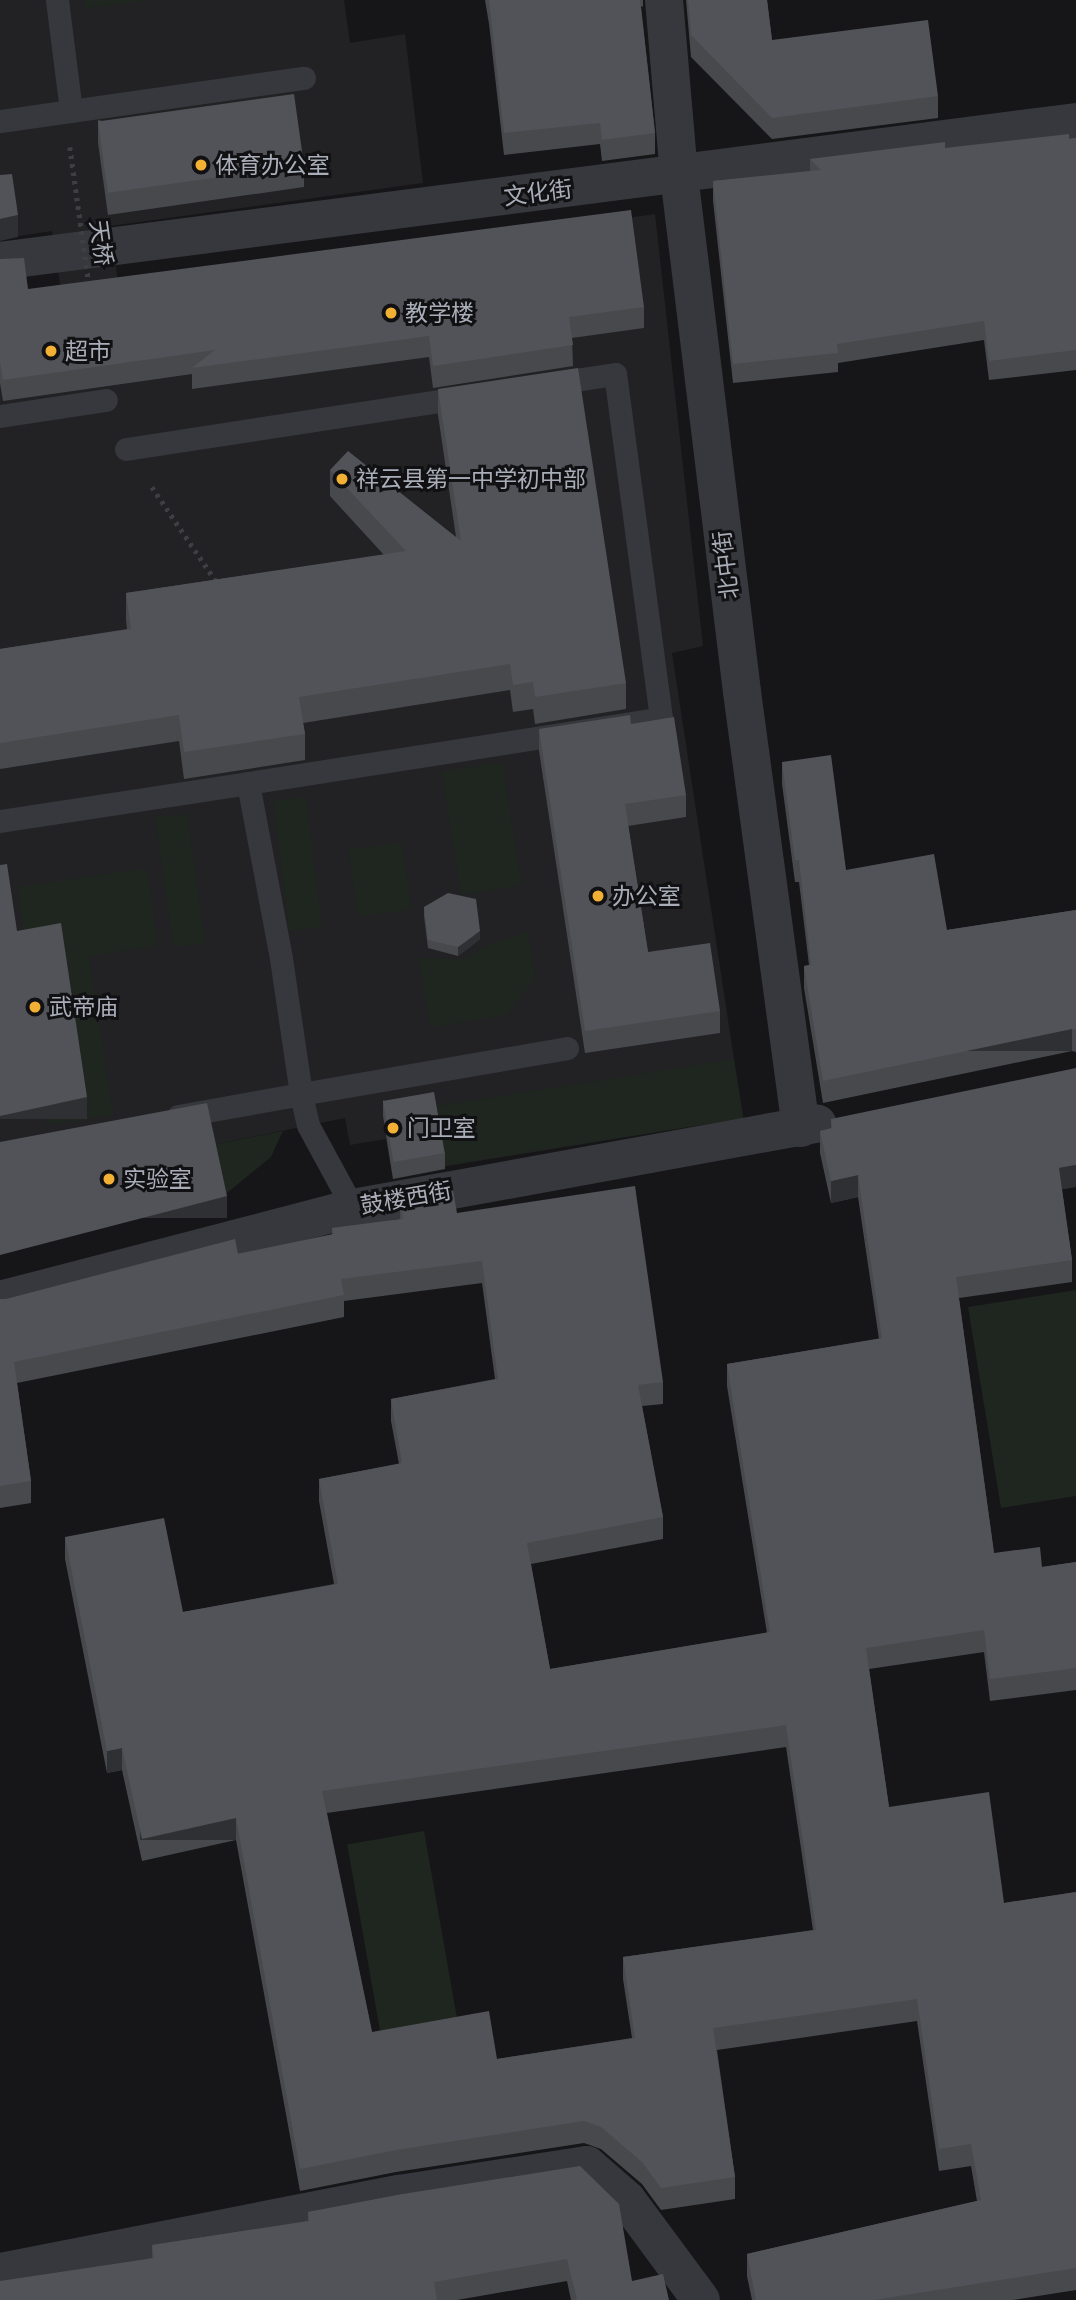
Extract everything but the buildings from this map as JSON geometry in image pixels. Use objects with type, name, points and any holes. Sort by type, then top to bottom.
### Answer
[{"type":"street","name":"北中街","points":[[663,0],[679,175],[740,679],[809,1126]]},
{"type":"street","name":"文化街","points":[[0,261],[1076,122]]},
{"type":"street","name":"鼓楼西街","points":[[0,1300],[353,1208],[809,1126]]},
{"type":"street","points":[[0,2272],[399,2194],[587,2165],[627,2200],[701,2300]]},
{"type":"lane","points":[[57,0],[71,111]]},
{"type":"lane","points":[[0,121],[304,78]]},
{"type":"lane","points":[[0,821],[661,719],[615,374],[520,388]]},
{"type":"lane","points":[[126,449],[493,393]]},
{"type":"lane","points":[[0,416],[106,400]]},
{"type":"lane","points":[[248,783],[281,958],[308,1125],[353,1208]]},
{"type":"lane","points":[[156,1119],[567,1048]]},
{"type":"path","name":"天桥","points":[[70,147],[90,291]]},
{"type":"shaded area","name":"祥云县第一中学初中部","points":[[0,0],[344,0],[350,43],[405,34],[423,183],[110,226],[119,290],[655,214],[703,646],[672,653],[743,1118],[392,1175],[386,1139],[350,1145],[345,1118],[212,1145],[0,1246],[0,312],[63,304],[52,231],[0,239]]},
{"type":"shaded area","points":[[83,0],[155,0],[84,8]]},
{"type":"shaded area","points":[[502,762],[522,885],[461,895],[442,772]]},
{"type":"shaded area","points":[[306,797],[322,927],[289,931],[273,801]]},
{"type":"shaded area","points":[[187,813],[205,943],[174,947],[155,817]]},
{"type":"shaded area","points":[[402,842],[411,909],[358,917],[349,850]]},
{"type":"shaded area","points":[[147,868],[158,946],[89,956],[113,1115],[46,1125],[18,887]]},
{"type":"shaded area","points":[[528,932],[535,978],[506,1015],[430,1028],[419,958],[465,959],[489,944]]},
{"type":"shaded area","points":[[734,1059],[743,1118],[443,1166],[434,1107]]},
{"type":"shaded area","points":[[283,1131],[271,1157],[222,1197],[212,1145]]},
{"type":"shaded area","points":[[1076,1290],[1076,1496],[1001,1508],[968,1307]]},
{"type":"shaded area","points":[[424,1831],[458,2023],[381,2037],[347,1845]]},
{"type":"place","name":"体育办公室","points":[[201,165]]},
{"type":"place","name":"教学楼","points":[[391,313]]},
{"type":"place","name":"超市","points":[[51,351]]},
{"type":"place","name":"祥云县第一中学初中部","points":[[342,479]]},
{"type":"place","name":"办公室","points":[[598,896]]},
{"type":"place","name":"武帝庙","points":[[35,1007]]},
{"type":"place","name":"门卫室","points":[[393,1128]]},
{"type":"place","name":"实验室","points":[[109,1179]]}]
